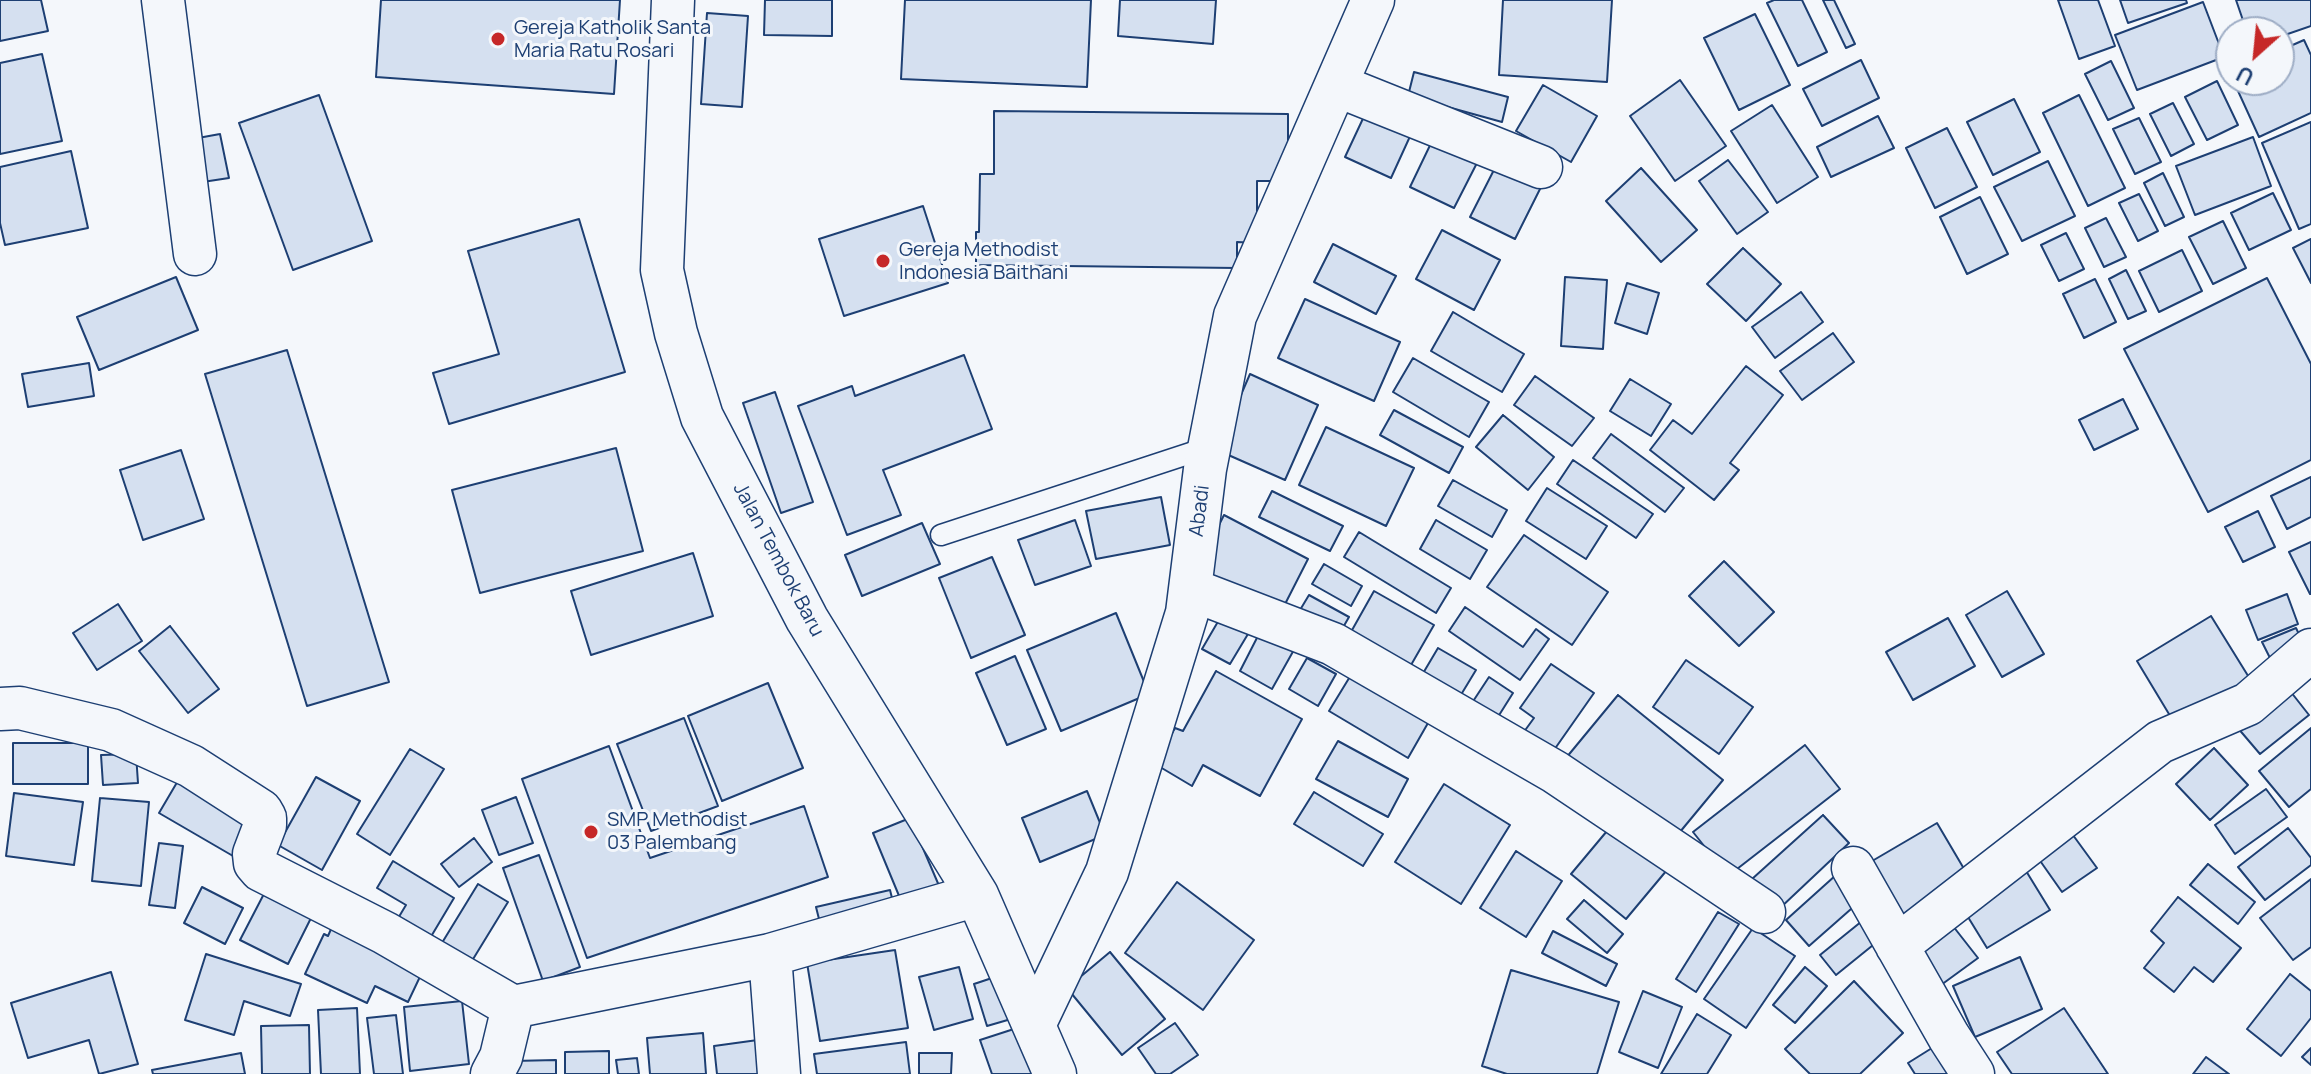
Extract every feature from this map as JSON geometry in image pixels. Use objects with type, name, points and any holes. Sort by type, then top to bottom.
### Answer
[{"type":"street","points":[[163,0],[195,254]]},
{"type":"street","name":"Jalan Tembok Baru","points":[[673,0],[662,270],[676,333],[702,417],[807,619],[977,895],[1055,1074]]},
{"type":"street","name":"Abadi","points":[[1034,1025],[1107,872],[1187,613],[1209,447],[1235,316],[1373,0]]},
{"type":"street","points":[[1336,85],[1541,167]]},
{"type":"street","points":[[1190,589],[1346,651],[1555,772],[1764,912]]},
{"type":"street","points":[[1897,946],[2160,742],[2248,704],[2311,650]]},
{"type":"street","points":[[0,709],[20,708],[111,730],[191,766],[261,811],[265,825],[254,854],[255,863],[261,870],[385,933],[513,1007],[770,955],[977,895]]},
{"type":"street","points":[[1853,868],[1973,1074]]},
{"type":"street","points":[[770,955],[779,1074]]},
{"type":"street","points":[[492,1074],[501,1057],[513,1007]]},
{"type":"lane","points":[[941,535],[1209,447]]},
{"type":"building","points":[[0,0],[41,0],[48,31],[0,41]]},
{"type":"building","name":"Gereja Katholik Santa Maria Ratu Rosari","points":[[381,0],[620,0],[614,94],[376,77]]},
{"type":"building","points":[[765,0],[832,0],[832,36],[764,35]]},
{"type":"building","points":[[905,0],[1091,0],[1087,87],[901,79]]},
{"type":"building","points":[[1120,0],[1216,0],[1213,44],[1118,36]]},
{"type":"building","points":[[1503,0],[1612,0],[1607,82],[1499,75]]},
{"type":"building","points":[[1802,0],[1827,52],[1798,66],[1767,3]]},
{"type":"building","points":[[1823,0],[1834,0],[1855,44],[1846,48]]},
{"type":"building","points":[[2058,0],[2098,0],[2115,46],[2079,59]]},
{"type":"building","points":[[2120,0],[2186,0],[2187,3],[2128,23]]},
{"type":"building","points":[[2236,0],[2311,0],[2311,26],[2295,32],[2295,16],[2242,16]]},
{"type":"building","points":[[2203,2],[2215,33],[2215,60],[2137,90],[2115,35]]},
{"type":"building","points":[[707,13],[748,16],[742,107],[701,104]]},
{"type":"building","points":[[1755,14],[1790,85],[1739,110],[1704,38]]},
{"type":"building","points":[[2304,40],[2311,55],[2311,113],[2259,137],[2240,96],[2295,96],[2295,44]]},
{"type":"building","points":[[42,54],[62,141],[0,154],[0,63]]},
{"type":"building","points":[[1861,60],[1879,98],[1822,126],[1803,89]]},
{"type":"building","points":[[2111,61],[2134,108],[2108,120],[2085,74]]},
{"type":"building","points":[[1414,72],[1508,97],[1502,122],[1408,96]]},
{"type":"building","points":[[1680,80],[1726,146],[1675,181],[1630,116]]},
{"type":"building","points":[[2215,82],[2215,96],[2224,96],[2238,125],[2207,140],[2185,97]]},
{"type":"building","points":[[1543,85],[1597,116],[1571,162],[1516,131]]},
{"type":"building","points":[[319,95],[372,241],[293,270],[239,123]]},
{"type":"building","points":[[2079,95],[2125,188],[2088,206],[2043,113]]},
{"type":"building","points":[[2014,99],[2040,152],[1993,175],[1967,122]]},
{"type":"building","points":[[2173,103],[2194,144],[2171,156],[2150,114]]},
{"type":"building","points":[[1772,105],[1818,177],[1777,203],[1731,131]]},
{"type":"building","points":[[1367,110],[1412,132],[1391,178],[1345,157]]},
{"type":"building","points":[[994,111],[1288,114],[1288,181],[1257,181],[1257,243],[1237,242],[1237,268],[976,265],[980,174],[994,174]]},
{"type":"building","points":[[1878,116],[1894,148],[1831,177],[1817,147]]},
{"type":"building","points":[[2139,118],[2161,162],[2135,174],[2113,129]]},
{"type":"building","points":[[2311,122],[2311,224],[2299,229],[2262,143]]},
{"type":"building","points":[[1947,128],[1977,187],[1935,208],[1906,148]]},
{"type":"building","points":[[220,134],[229,178],[196,183],[187,140]]},
{"type":"building","points":[[1434,137],[1479,159],[1454,208],[1410,187]]},
{"type":"building","points":[[2253,137],[2271,186],[2195,215],[2176,166]]},
{"type":"building","points":[[71,151],[88,228],[5,245],[0,223],[0,167]]},
{"type":"building","points":[[1499,160],[1543,183],[1515,239],[1470,217]]},
{"type":"building","points":[[1728,160],[1768,212],[1737,234],[1699,181]]},
{"type":"building","points":[[2048,161],[2075,216],[2022,241],[1994,187]]},
{"type":"building","points":[[1641,168],[1697,230],[1661,262],[1606,201]]},
{"type":"building","points":[[2163,173],[2184,217],[2165,226],[2144,183]]},
{"type":"building","points":[[2273,193],[2291,230],[2249,250],[2231,213]]},
{"type":"building","points":[[2139,194],[2158,231],[2138,241],[2119,203]]},
{"type":"building","points":[[1980,197],[2008,254],[1967,274],[1940,217]]},
{"type":"building","name":"Gereja Methodist Indonesia Baithani","points":[[923,206],[948,283],[844,316],[819,239]]},
{"type":"building","points":[[2106,218],[2126,257],[2104,267],[2085,228]]},
{"type":"building","points":[[579,219],[625,372],[449,424],[433,373],[499,354],[468,251]]},
{"type":"building","points":[[2223,221],[2246,268],[2213,284],[2189,237]]},
{"type":"building","points":[[1442,230],[1500,260],[1474,310],[1416,279]]},
{"type":"building","points":[[2066,233],[2084,269],[2059,281],[2041,245]]},
{"type":"building","points":[[2311,239],[2311,283],[2293,248]]},
{"type":"building","points":[[1333,244],[1396,276],[1376,314],[1314,282]]},
{"type":"building","points":[[1743,248],[1781,284],[1746,321],[1707,284]]},
{"type":"building","points":[[2182,250],[2202,291],[2159,312],[2139,271]]},
{"type":"building","points":[[2126,270],[2146,311],[2128,319],[2109,279]]},
{"type":"building","points":[[176,277],[198,330],[99,370],[77,317]]},
{"type":"building","points":[[1565,277],[1607,280],[1603,349],[1561,346]]},
{"type":"building","points":[[2267,278],[2311,364],[2311,460],[2208,512],[2124,349]]},
{"type":"building","points":[[2095,279],[2116,322],[2084,338],[2063,294]]},
{"type":"building","points":[[1627,283],[1659,293],[1647,334],[1615,323]]},
{"type":"building","points":[[1801,292],[1823,322],[1775,358],[1752,327]]},
{"type":"building","points":[[1305,299],[1400,342],[1374,401],[1278,358]]},
{"type":"building","points":[[1453,312],[1524,354],[1502,392],[1431,351]]},
{"type":"building","points":[[1833,333],[1854,362],[1802,400],[1780,371]]},
{"type":"building","points":[[287,350],[389,682],[307,706],[205,374]]},
{"type":"building","points":[[964,355],[992,429],[883,470],[901,515],[847,535],[798,406],[852,386],[855,396]]},
{"type":"building","points":[[1413,358],[1489,402],[1469,437],[1393,392]]},
{"type":"building","points":[[89,363],[94,396],[28,407],[22,374]]},
{"type":"building","points":[[1746,366],[1783,395],[1730,463],[1739,470],[1714,500],[1650,450],[1673,420],[1692,434]]},
{"type":"building","points":[[1250,374],[1318,405],[1285,480],[1217,450]]},
{"type":"building","points":[[1535,376],[1594,418],[1572,446],[1514,405]]},
{"type":"building","points":[[1630,379],[1671,404],[1651,436],[1610,411]]},
{"type":"building","points":[[775,392],[813,502],[781,513],[743,403]]},
{"type":"building","points":[[2123,399],[2138,429],[2094,450],[2079,420]]},
{"type":"building","points":[[1394,410],[1463,447],[1449,473],[1380,435]]},
{"type":"building","points":[[1503,415],[1554,457],[1528,490],[1476,447]]},
{"type":"building","points":[[1326,427],[1414,468],[1386,526],[1299,485]]},
{"type":"building","points":[[1611,434],[1684,488],[1665,512],[1593,458]]},
{"type":"building","points":[[616,448],[643,551],[480,593],[452,490]]},
{"type":"building","points":[[181,450],[204,519],[143,540],[120,470]]},
{"type":"building","points":[[1573,460],[1653,514],[1636,538],[1557,484]]},
{"type":"building","points":[[2311,477],[2311,517],[2287,529],[2271,496]]},
{"type":"building","points":[[1453,480],[1507,510],[1492,537],[1438,506]]},
{"type":"building","points":[[1547,488],[1607,526],[1586,559],[1526,521]]},
{"type":"building","points":[[1272,491],[1343,526],[1330,551],[1259,517]]},
{"type":"building","points":[[1161,497],[1170,545],[1096,559],[1086,511]]},
{"type":"building","points":[[2258,511],[2275,547],[2243,562],[2225,527]]},
{"type":"building","points":[[1224,515],[1308,559],[1281,612],[1197,569]]},
{"type":"building","points":[[1075,520],[1091,566],[1035,585],[1018,540]]},
{"type":"building","points":[[1436,520],[1487,550],[1470,579],[1420,549]]},
{"type":"building","points":[[922,523],[940,564],[862,596],[845,555]]},
{"type":"building","points":[[1359,532],[1451,588],[1436,613],[1344,557]]},
{"type":"building","points":[[1524,535],[1608,592],[1572,645],[1487,587]]},
{"type":"building","points":[[2311,542],[2311,594],[2310,594],[2289,552]]},
{"type":"building","points":[[693,553],[713,616],[591,655],[571,591]]},
{"type":"building","points":[[992,557],[1025,635],[971,658],[939,578]]},
{"type":"building","points":[[1724,561],[1774,612],[1739,646],[1689,596]]},
{"type":"building","points":[[1324,564],[1362,586],[1351,606],[1312,584]]},
{"type":"building","points":[[1374,591],[1434,625],[1407,672],[1347,639]]},
{"type":"building","points":[[2007,591],[2044,654],[2002,677],[1966,615]]},
{"type":"building","points":[[2287,594],[2298,624],[2258,640],[2246,610]]},
{"type":"building","points":[[1309,595],[1349,617],[1337,638],[1297,615]]},
{"type":"building","points":[[118,604],[142,641],[97,670],[73,633]]},
{"type":"building","points":[[1465,607],[1523,647],[1536,629],[1549,639],[1520,680],[1449,631]]},
{"type":"building","points":[[1116,613],[1149,694],[1061,731],[1027,650]]},
{"type":"building","points":[[1223,613],[1251,629],[1230,664],[1202,649]]},
{"type":"building","points":[[2211,616],[2250,679],[2175,724],[2137,661]]},
{"type":"building","points":[[1948,618],[1975,666],[1913,700],[1886,652]]},
{"type":"building","points":[[170,626],[219,689],[188,713],[139,651]]},
{"type":"building","points":[[2296,628],[2307,651],[2274,666],[2262,642]]},
{"type":"building","points":[[1261,630],[1295,648],[1272,689],[1240,671]]},
{"type":"building","points":[[1438,648],[1476,670],[1459,698],[1422,675]]},
{"type":"building","points":[[1015,656],[1046,729],[1007,745],[976,673]]},
{"type":"building","points":[[1307,658],[1336,674],[1318,706],[1289,689]]},
{"type":"building","points":[[1686,660],[1753,707],[1719,754],[1653,707]]},
{"type":"building","points":[[1551,664],[1594,693],[1547,760],[1518,740],[1534,718],[1520,708]]},
{"type":"building","points":[[1354,670],[1432,716],[1408,758],[1329,711]]},
{"type":"building","points":[[1216,671],[1302,719],[1260,796],[1203,765],[1192,786],[1155,764],[1175,728],[1183,731]]},
{"type":"building","points":[[1489,677],[1513,693],[1491,728],[1466,712]]},
{"type":"building","points":[[768,683],[803,768],[722,801],[688,716]]},
{"type":"building","points":[[2287,687],[2309,715],[2260,754],[2237,727]]},
{"type":"building","points":[[1618,695],[1723,780],[1670,844],[1566,758]]},
{"type":"building","points":[[684,718],[718,806],[651,831],[617,744]]},
{"type":"building","points":[[2311,728],[2311,789],[2289,807],[2259,771]]},
{"type":"building","points":[[1338,741],[1408,779],[1388,817],[1316,779]]},
{"type":"building","points":[[13,743],[88,743],[88,784],[13,784]]},
{"type":"building","points":[[1805,745],[1840,789],[1728,876],[1693,832]]},
{"type":"building","name":"SMP Methodist 03 Palembang","points":[[609,746],[650,858],[804,806],[828,877],[587,958],[522,779]]},
{"type":"building","points":[[2214,748],[2248,785],[2210,820],[2176,784]]},
{"type":"building","points":[[410,749],[444,769],[390,855],[357,834]]},
{"type":"building","points":[[136,754],[138,783],[103,785],[101,755]]},
{"type":"building","points":[[316,777],[360,801],[322,870],[278,845]]},
{"type":"building","points":[[179,779],[254,822],[233,856],[159,813]]},
{"type":"building","points":[[1444,784],[1510,825],[1461,904],[1395,862]]},
{"type":"building","points":[[2266,789],[2287,817],[2235,854],[2215,825]]},
{"type":"building","points":[[1087,791],[1105,835],[1040,862],[1022,818]]},
{"type":"building","points":[[1314,792],[1383,834],[1363,866],[1294,824]]},
{"type":"building","points":[[14,793],[83,802],[74,865],[6,856]]},
{"type":"building","points":[[516,797],[533,843],[499,855],[482,810]]},
{"type":"building","points":[[100,798],[149,802],[141,886],[92,881]]},
{"type":"building","points":[[1823,815],[1849,843],[1779,909],[1752,879]]},
{"type":"building","points":[[910,818],[940,888],[902,903],[873,833]]},
{"type":"building","points":[[1937,823],[1970,879],[1901,920],[1867,864]]},
{"type":"building","points":[[1612,825],[1667,870],[1626,919],[1571,874]]},
{"type":"building","points":[[2288,828],[2311,858],[2311,865],[2265,900],[2238,867]]},
{"type":"building","points":[[2070,831],[2097,868],[2062,892],[2036,855]]},
{"type":"building","points":[[474,838],[492,862],[459,887],[441,864]]},
{"type":"building","points":[[159,843],[183,846],[175,908],[149,905]]},
{"type":"building","points":[[1516,851],[1562,881],[1526,937],[1480,908]]},
{"type":"building","points":[[539,855],[580,967],[543,981],[503,868]]},
{"type":"building","points":[[393,861],[454,898],[426,945],[394,925],[406,905],[377,888]]},
{"type":"building","points":[[2208,864],[2255,902],[2238,924],[2190,885]]},
{"type":"building","points":[[2023,866],[2050,910],[1987,948],[1960,904]]},
{"type":"building","points":[[1836,875],[1859,902],[1809,946],[1786,920]]},
{"type":"building","points":[[2311,879],[2311,947],[2293,960],[2260,918]]},
{"type":"building","points":[[1177,882],[1254,940],[1203,1010],[1125,953]]},
{"type":"building","points":[[478,884],[508,902],[467,969],[437,951]]},
{"type":"building","points":[[202,887],[243,908],[225,944],[184,923]]},
{"type":"building","points":[[267,888],[314,912],[288,964],[240,940]]},
{"type":"building","points":[[890,890],[894,906],[820,923],[816,907]]},
{"type":"building","points":[[2178,897],[2241,948],[2213,982],[2194,967],[2174,992],[2144,968],[2164,943],[2151,931]]},
{"type":"building","points":[[1584,900],[1623,934],[1607,953],[1567,919]]},
{"type":"building","points":[[1718,912],[1739,924],[1696,992],[1676,979]]},
{"type":"building","points":[[1867,917],[1883,937],[1836,975],[1820,955]]},
{"type":"building","points":[[335,920],[426,964],[408,1002],[375,986],[367,1003],[305,974],[324,934],[328,936]]},
{"type":"building","points":[[1949,921],[1978,958],[1941,985],[1912,949]]},
{"type":"building","points":[[1753,928],[1795,956],[1746,1028],[1704,999]]},
{"type":"building","points":[[1553,931],[1617,964],[1606,986],[1542,953]]},
{"type":"building","points":[[895,950],[908,1028],[820,1041],[807,963]]},
{"type":"building","points":[[1110,952],[1165,1019],[1122,1055],[1067,988]]},
{"type":"building","points":[[206,954],[301,984],[290,1016],[244,1001],[234,1035],[185,1020]]},
{"type":"building","points":[[2020,957],[2042,1009],[1975,1037],[1953,986]]},
{"type":"building","points":[[959,967],[973,1019],[934,1030],[919,977]]},
{"type":"building","points":[[1805,967],[1827,986],[1795,1023],[1773,1005]]},
{"type":"building","points":[[1511,970],[1619,1002],[1597,1074],[1507,1074],[1482,1066]]},
{"type":"building","points":[[111,972],[138,1064],[99,1074],[89,1040],[28,1058],[11,1003]]},
{"type":"building","points":[[1004,974],[1018,1017],[987,1026],[974,984]]},
{"type":"building","points":[[2290,974],[2311,991],[2311,1018],[2281,1056],[2247,1029]]},
{"type":"building","points":[[1854,981],[1903,1033],[1860,1074],[1810,1074],[1785,1049]]},
{"type":"building","points":[[1643,991],[1682,1007],[1658,1068],[1619,1052]]},
{"type":"building","points":[[462,1001],[469,1064],[410,1071],[404,1007]]},
{"type":"building","points":[[357,1008],[360,1074],[321,1074],[318,1010]]},
{"type":"building","points":[[2064,1008],[2108,1074],[2012,1074],[1997,1052]]},
{"type":"building","points":[[1697,1014],[1731,1035],[1707,1074],[1661,1074]]},
{"type":"building","points":[[396,1015],[403,1074],[374,1074],[367,1018]]},
{"type":"building","points":[[1175,1023],[1198,1055],[1170,1074],[1156,1074],[1138,1048]]},
{"type":"building","points":[[309,1025],[310,1074],[262,1074],[261,1026]]},
{"type":"building","points":[[1017,1028],[1032,1074],[992,1074],[980,1040]]},
{"type":"building","points":[[703,1033],[706,1074],[650,1074],[647,1038]]},
{"type":"building","points":[[765,1039],[769,1074],[717,1074],[714,1046]]},
{"type":"building","points":[[906,1042],[910,1074],[817,1074],[814,1054]]},
{"type":"building","points":[[1940,1043],[1959,1074],[1915,1074],[1908,1063]]},
{"type":"building","points":[[2311,1048],[2311,1065],[2302,1057]]},
{"type":"building","points":[[609,1051],[609,1074],[565,1074],[565,1052]]},
{"type":"building","points":[[241,1053],[245,1074],[153,1074],[152,1070]]},
{"type":"building","points":[[919,1053],[952,1053],[951,1074],[919,1074]]},
{"type":"building","points":[[2206,1057],[2229,1074],[2193,1074]]},
{"type":"building","points":[[637,1058],[639,1074],[618,1074],[616,1060]]},
{"type":"building","points":[[556,1060],[556,1074],[513,1074],[513,1061]]},
{"type":"place","name":"Gereja Katholik Santa Maria Ratu Rosari","points":[[498,39]]},
{"type":"place","name":"Gereja Methodist Indonesia Baithani","points":[[883,261]]},
{"type":"place","name":"SMP Methodist 03 Palembang","points":[[591,832]]}]
